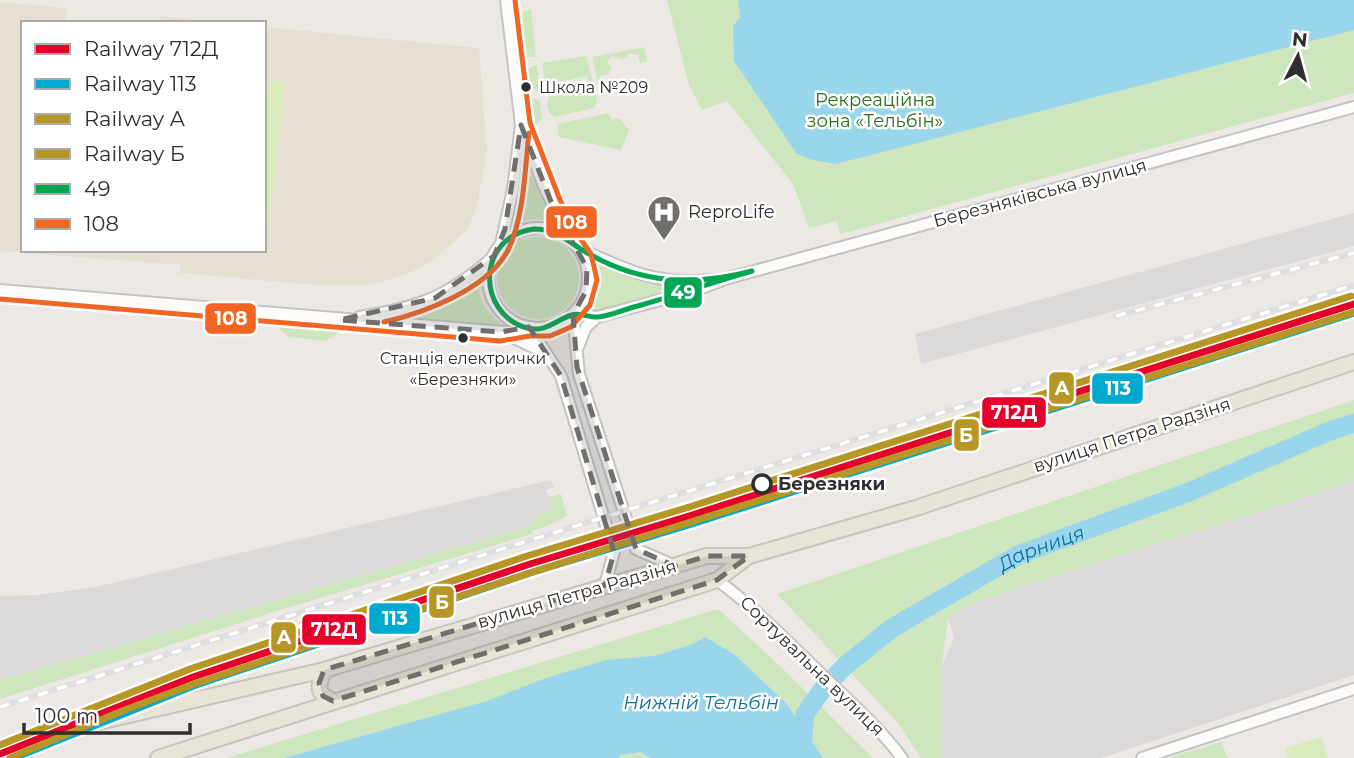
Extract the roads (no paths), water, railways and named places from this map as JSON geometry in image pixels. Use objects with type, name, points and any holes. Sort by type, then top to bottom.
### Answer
[{"type":"main road","name":"вулиця Петра Радзіня","points":[[0,748],[60,731],[324,670],[707,556],[749,556],[916,508],[1354,362]]},
{"type":"main road","name":"вулиця Петра Радзіня","points":[[158,758],[717,580],[749,556]]},
{"type":"main road","points":[[324,670],[319,690],[323,696],[333,701]]},
{"type":"street","points":[[0,290],[501,332],[553,326],[573,314],[583,301],[587,285],[585,263],[543,184],[521,125],[506,0]]},
{"type":"street","name":"Березняківська вулиця","points":[[573,314],[597,317],[694,291],[725,279],[1354,107]]},
{"type":"street","points":[[521,125],[513,189],[488,279],[495,302],[511,320],[528,327],[552,361],[563,384],[614,552],[604,585]]},
{"type":"street","points":[[339,320],[393,311],[435,298],[461,285],[517,233],[534,229],[550,230],[574,244]]},
{"type":"street","name":"Березняківська вулиця","points":[[574,244],[617,267],[640,275],[685,282],[725,279]]},
{"type":"street","points":[[573,314],[580,378],[636,549],[675,566]]},
{"type":"street","points":[[577,360],[583,331],[597,317]]},
{"type":"street","points":[[501,332],[534,346],[552,361]]},
{"type":"street","name":"Сортувальна вулиця","points":[[717,580],[739,595],[857,708],[902,758]]},
{"type":"street","points":[[1142,758],[1354,690]]},
{"type":"water","points":[[738,0],[1354,0],[1354,30],[836,164],[812,160],[796,153],[734,61],[733,26],[740,17]]},
{"type":"water","name":"Нижній Тельбін","points":[[705,637],[734,654],[786,703],[823,758],[651,758],[640,752],[620,755],[619,758],[284,758],[487,701],[546,678],[606,660],[654,656],[693,644]]},
{"type":"waterway","name":"Дарниця","points":[[797,758],[802,748],[805,714],[822,690],[845,666],[892,628],[1018,555],[1189,492],[1327,432],[1354,423]]},
{"type":"railway","points":[[1116,316],[1354,253]]},
{"type":"railway","points":[[0,707],[1354,285]]},
{"type":"rail line","name":"A","points":[[0,745],[190,669],[527,556],[1351,296]]},
{"type":"rail line","name":"712Д","points":[[0,754],[193,677],[530,564],[1354,304]]},
{"type":"rail line","name":"Б","points":[[10,758],[194,684],[533,572],[1354,312]]},
{"type":"rail line","name":"113","points":[[14,758],[196,685],[533,572],[1354,313]]},
{"type":"place","name":"Школа №209","points":[[526,87]]},
{"type":"place","name":"ReproLife","points":[[664,242]]},
{"type":"place","name":"Станція електрички «Березняки»","points":[[463,338]]},
{"type":"place","name":"Березняки","points":[[762,484]]},
{"type":"park label","name":"Рекреаційна зона «Тельбін»","points":[[875,110]]}]
